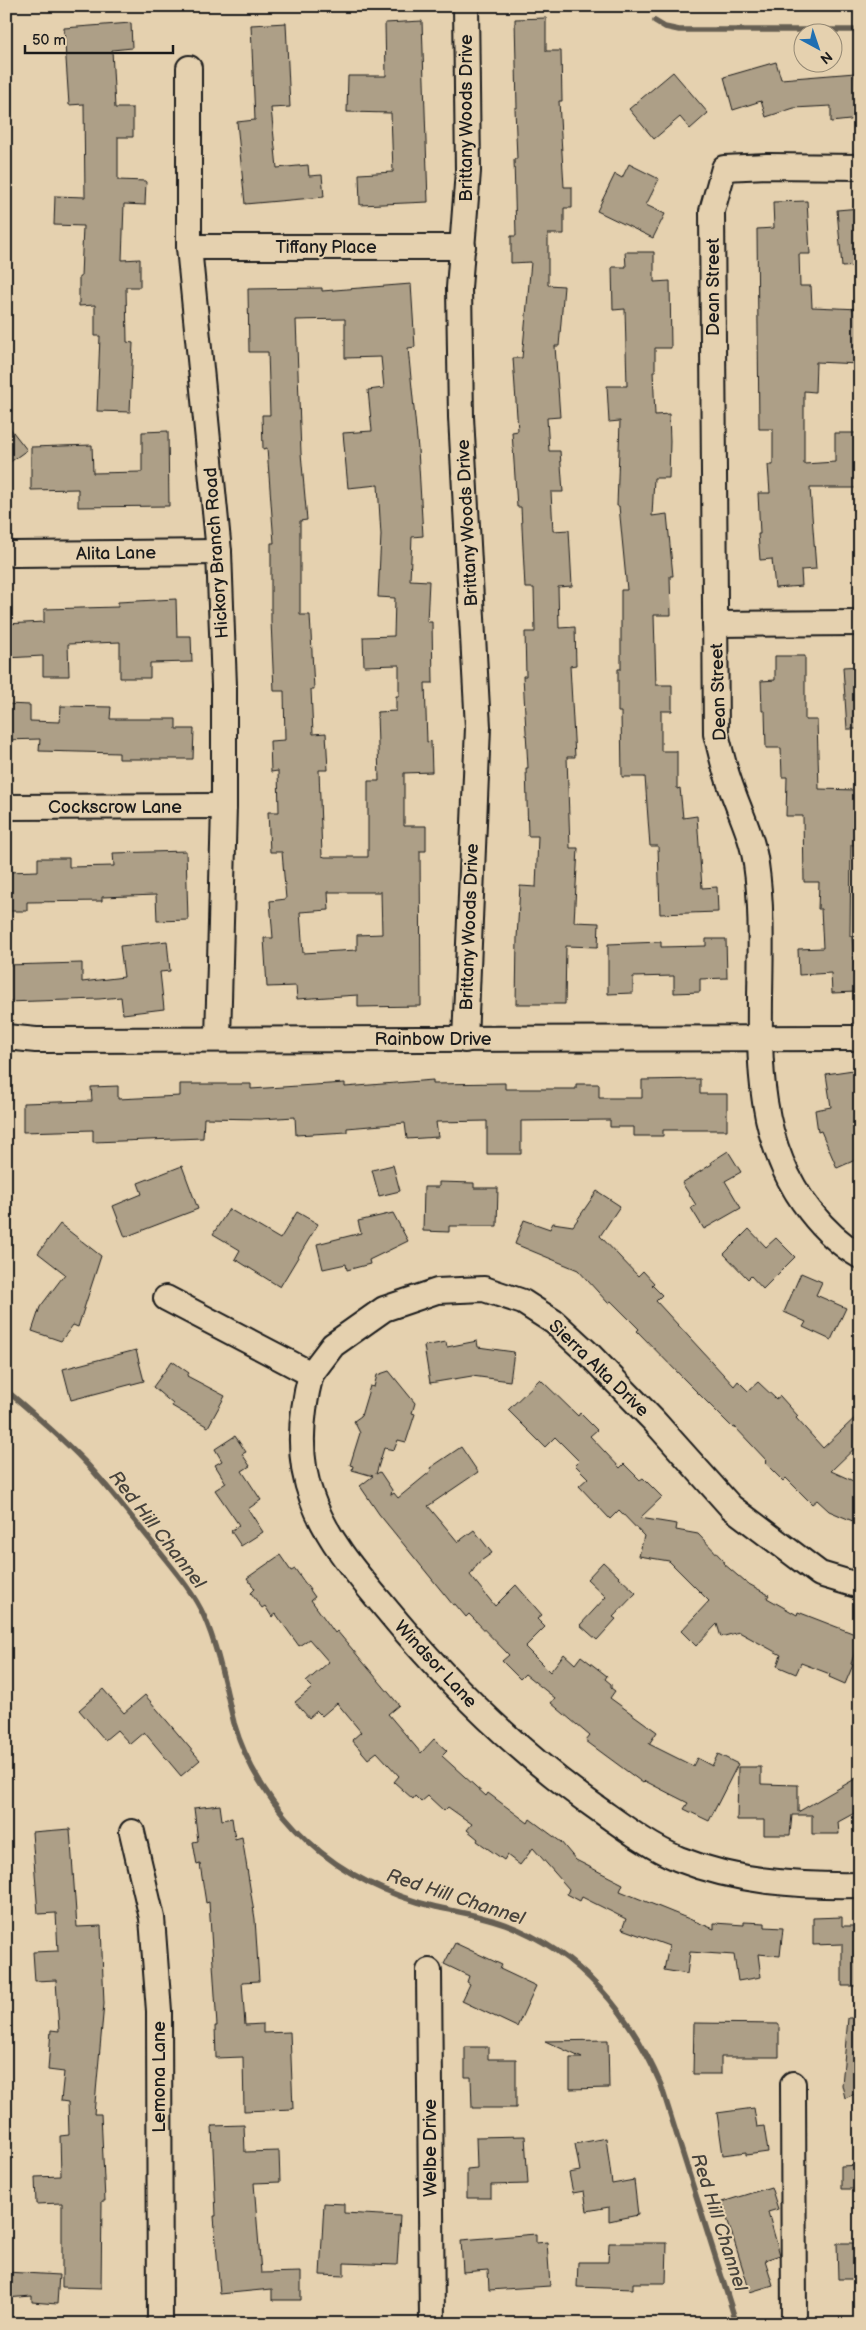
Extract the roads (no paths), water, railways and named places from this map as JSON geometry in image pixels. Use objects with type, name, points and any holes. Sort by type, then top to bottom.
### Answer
[{"type":"street","name":"Brittany Woods Drive","points":[[465,1040],[478,727],[461,417],[460,288],[468,171],[466,6]]},
{"type":"street","name":"Hickory Branch Road","points":[[188,68],[189,247],[219,552],[224,686],[224,806],[218,1039]]},
{"type":"street","name":"Dean Street","points":[[860,167],[767,166],[724,168],[712,211],[716,734],[728,778],[744,821],[756,863],[760,909],[763,1096],[777,1151],[796,1193],[822,1226],[844,1247],[860,1256]]},
{"type":"street","name":"Tiffany Place","points":[[189,247],[463,247]]},
{"type":"street","name":"Alita Lane","points":[[14,554],[219,552]]},
{"type":"street","points":[[715,624],[860,624]]},
{"type":"street","name":"Cockscrow Lane","points":[[6,807],[224,806]]},
{"type":"street","name":"Rainbow Drive","points":[[6,1036],[36,1040],[860,1038]]},
{"type":"street","name":"Sierra Alta Drive","points":[[311,1374],[333,1345],[384,1309],[437,1291],[484,1289],[523,1302],[554,1322],[590,1356],[654,1421],[731,1507],[820,1574],[860,1586]]},
{"type":"street","points":[[166,1298],[311,1374]]},
{"type":"street","name":"Windsor Lane","points":[[311,1374],[303,1418],[303,1460],[311,1497],[324,1525],[345,1557],[417,1647],[458,1691],[517,1746],[574,1792],[626,1829],[678,1858],[720,1872],[760,1882],[860,1885]]},
{"type":"street","name":"Lemona Lane","points":[[132,1832],[152,1918],[159,2011],[160,2324]]},
{"type":"street","name":"Welbe Drive","points":[[429,1971],[432,2324]]},
{"type":"street","points":[[792,2084],[794,2324]]},
{"type":"waterway","name":"Red Hill Channel","points":[[6,221],[7,16]]},
{"type":"waterway","points":[[655,21],[665,27],[679,30],[860,30]]},
{"type":"waterway","name":"Red Hill Channel","points":[[6,1390],[94,1471],[169,1563],[194,1597],[214,1642],[234,1723],[246,1756],[263,1787],[296,1829],[336,1864],[385,1890],[436,1907],[496,1921],[532,1936],[557,1951],[579,1969],[600,1988],[618,2010],[635,2034],[661,2085],[736,2322]]}]
